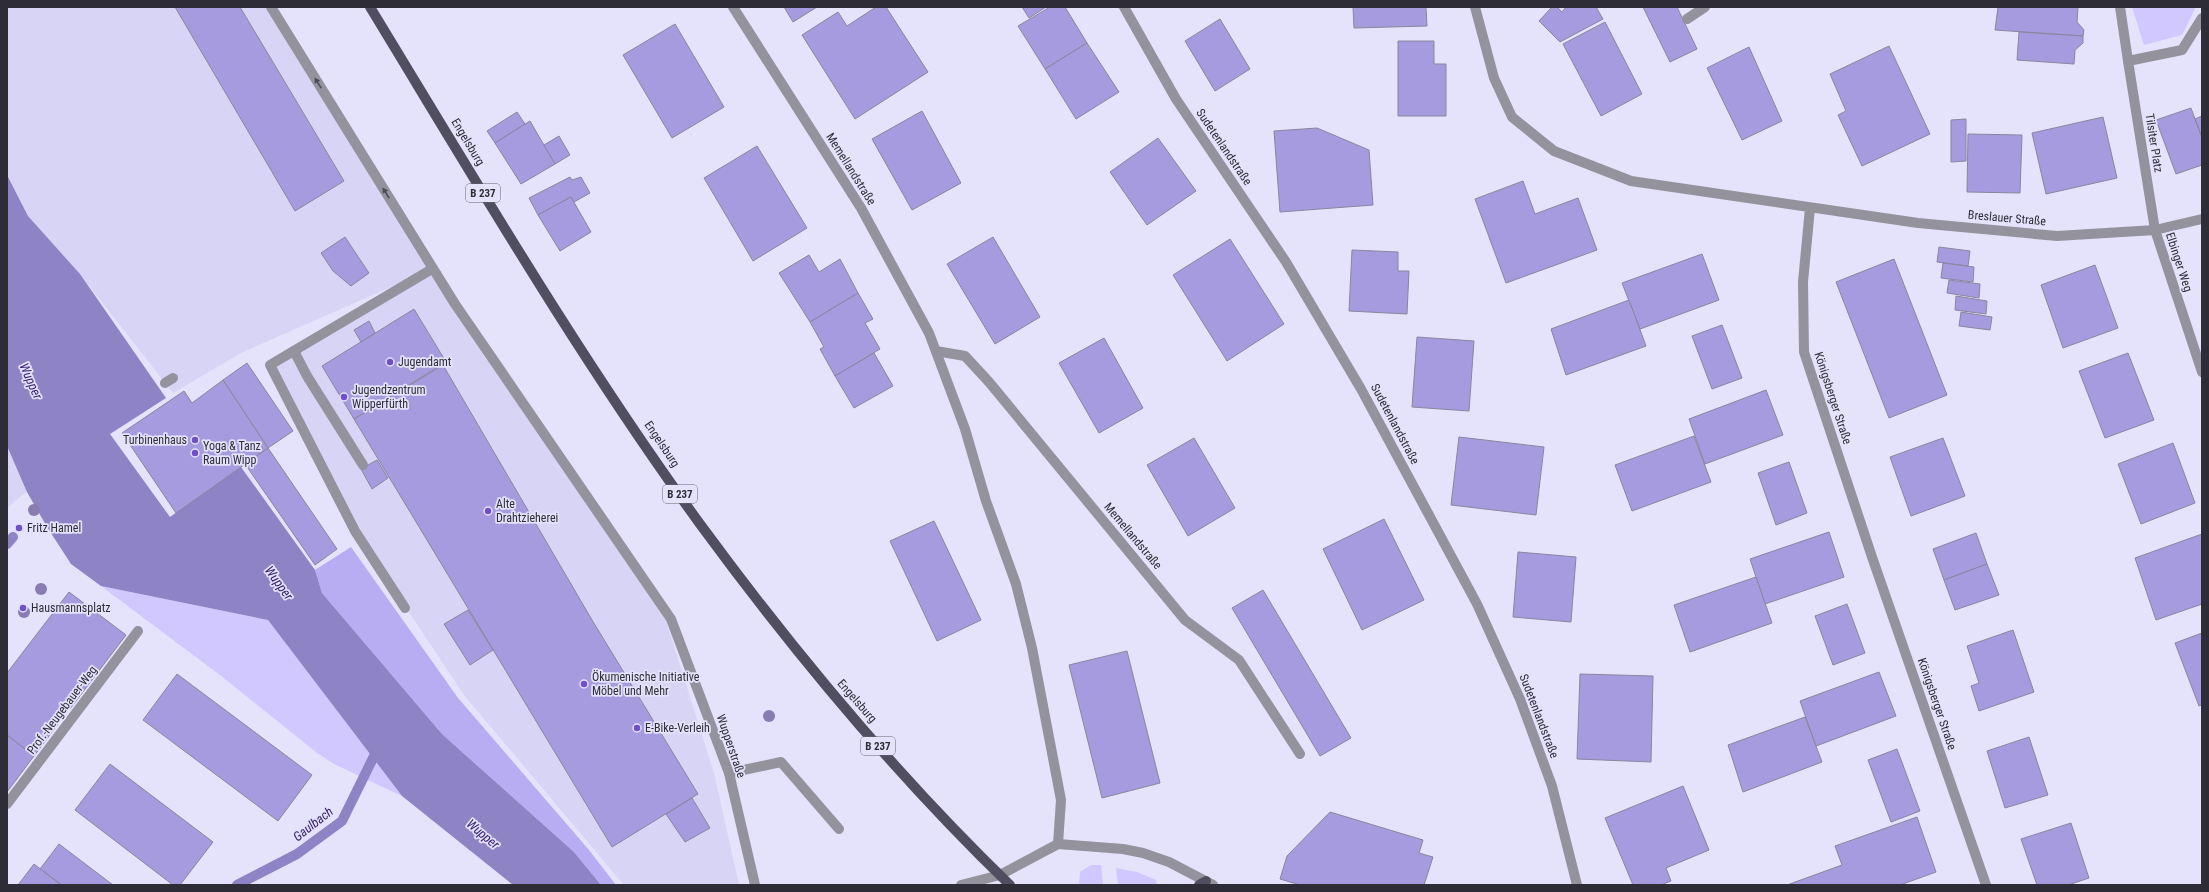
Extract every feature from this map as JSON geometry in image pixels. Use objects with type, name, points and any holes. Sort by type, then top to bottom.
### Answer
[{"type":"main road","name":"Engelsburg","points":[[370,7],[518,250],[600,377],[700,524],[805,661],[921,795],[1000,876]]},
{"type":"main road","name":"B 237","points":[[1000,876],[1010,885]]},
{"type":"street","name":"Wupperstraße","points":[[271,7],[432,268],[671,619],[729,773],[755,885]]},
{"type":"street","name":"Memellandstraße","points":[[733,7],[861,208],[921,317],[936,351],[964,429],[986,501],[1016,584],[1061,800],[1058,844]]},
{"type":"street","name":"Sudetenlandstraße","points":[[1124,7],[1176,99],[1286,262],[1361,389],[1477,604],[1520,699],[1552,786],[1577,885]]},
{"type":"street","points":[[1475,7],[1494,78],[1512,117],[1554,151],[1631,181],[1810,208]]},
{"type":"street","points":[[1687,19],[1704,7]]},
{"type":"street","name":"Tilsiter Platz","points":[[2120,7],[2155,230]]},
{"type":"street","points":[[2128,61],[2182,50],[2202,18]]},
{"type":"street","name":"Breslauer Straße","points":[[1810,208],[1918,223],[2057,236],[2155,230],[2202,219]]},
{"type":"street","name":"Königsberger Straße","points":[[1810,208],[1803,282],[1804,352],[1872,557],[1986,885]]},
{"type":"street","name":"Elbinger Weg","points":[[2155,230],[2202,372]]},
{"type":"street","points":[[405,608],[355,531],[270,365],[432,268]]},
{"type":"street","points":[[294,350],[307,376],[363,465]]},
{"type":"street","name":"Memellandstraße","points":[[936,351],[965,356],[989,382],[1185,620],[1240,660],[1300,754]]},
{"type":"street","name":"Prof.-Neugebauer-Weg","points":[[7,804],[138,631]]},
{"type":"street","points":[[729,773],[781,762],[839,829]]},
{"type":"street","points":[[961,885],[1000,876],[1058,844],[1123,849],[1143,853],[1169,862],[1206,884]]},
{"type":"shaded area","points":[[7,7],[271,7],[455,304],[666,621],[714,773],[739,885],[624,885],[464,695],[355,531],[270,365],[427,271],[241,353],[173,393],[80,274],[28,216],[7,175]]},
{"type":"shaded area","points":[[2132,7],[2196,7],[2182,35],[2144,45]]},
{"type":"shaded area","points":[[7,446],[27,491],[7,508]]},
{"type":"shaded area","points":[[351,547],[458,698],[589,850],[616,885],[601,885],[574,852],[442,734],[322,593],[315,570]]},
{"type":"shaded area","points":[[101,586],[268,620],[402,796],[336,765],[317,753],[220,675]]},
{"type":"shaded area","points":[[1091,865],[1101,865],[1103,885],[1079,885],[1080,872]]},
{"type":"shaded area","points":[[1116,868],[1137,872],[1156,880],[1157,885],[1118,885]]},
{"type":"water","name":"Wupper","points":[[7,175],[28,216],[80,274],[166,398],[110,434],[170,517],[241,467],[315,570],[322,593],[442,734],[574,852],[601,885],[513,885],[402,796],[268,620],[101,586],[71,564],[27,492],[7,446]]},
{"type":"building","points":[[175,7],[240,7],[344,181],[295,211]]},
{"type":"building","points":[[784,7],[817,7],[793,22]]},
{"type":"building","points":[[876,7],[886,7],[928,72],[855,119],[802,35],[838,12],[847,26]]},
{"type":"building","points":[[1022,7],[1046,7],[1029,18]]},
{"type":"building","points":[[1050,7],[1065,7],[1087,43],[1045,69],[1018,26]]},
{"type":"building","points":[[1353,7],[1426,7],[1427,26],[1354,28]]},
{"type":"building","points":[[1552,7],[1557,7],[1562,12],[1566,7],[1596,7],[1603,19],[1560,42],[1539,21]]},
{"type":"building","points":[[1643,7],[1677,7],[1697,49],[1670,62]]},
{"type":"building","points":[[1998,7],[2078,7],[2077,22],[2084,30],[2083,36],[1995,30]]},
{"type":"building","points":[[1220,19],[1250,69],[1215,91],[1185,41]]},
{"type":"building","points":[[1605,22],[1642,94],[1601,116],[1563,44]]},
{"type":"building","points":[[675,24],[724,107],[672,138],[623,55]]},
{"type":"building","points":[[2019,32],[2083,36],[2083,43],[2075,50],[2074,64],[2017,60]]},
{"type":"building","points":[[1398,41],[1434,41],[1434,64],[1446,64],[1446,116],[1398,116]]},
{"type":"building","points":[[1087,43],[1119,92],[1076,119],[1045,69]]},
{"type":"building","points":[[1889,46],[1930,134],[1862,166],[1838,115],[1846,111],[1830,74]]},
{"type":"building","points":[[1749,47],[1782,121],[1742,140],[1707,68]]},
{"type":"building","points":[[2191,108],[2202,138],[2202,165],[2176,174],[2156,120]]},
{"type":"building","points":[[922,111],[961,183],[912,210],[872,139]]},
{"type":"building","points":[[517,112],[525,124],[495,143],[487,131]]},
{"type":"building","points":[[2202,116],[2202,137],[2195,119]]},
{"type":"building","points":[[2103,117],[2117,178],[2046,194],[2032,133]]},
{"type":"building","points":[[1966,119],[1966,161],[1951,162],[1951,120]]},
{"type":"building","points":[[530,121],[555,164],[521,184],[495,143]]},
{"type":"building","points":[[1317,128],[1369,150],[1373,205],[1280,212],[1274,131]]},
{"type":"building","points":[[1968,134],[2022,135],[2020,193],[1967,192]]},
{"type":"building","points":[[559,136],[570,155],[555,164],[544,145]]},
{"type":"building","points":[[1158,138],[1196,191],[1147,225],[1110,172]]},
{"type":"building","points":[[757,146],[807,228],[753,261],[704,178]]},
{"type":"building","points":[[570,177],[572,180],[581,177],[590,193],[574,202],[571,197],[538,215],[529,198]]},
{"type":"building","points":[[1523,181],[1535,214],[1578,198],[1597,250],[1506,283],[1475,199]]},
{"type":"building","points":[[571,197],[591,232],[560,251],[538,215]]},
{"type":"building","points":[[345,237],[369,273],[351,286],[333,271],[321,253]]},
{"type":"building","points":[[993,237],[1040,317],[995,344],[947,264]]},
{"type":"building","points":[[1230,239],[1284,324],[1227,361],[1173,275]]},
{"type":"building","points":[[1939,247],[1970,251],[1968,266],[1937,262]]},
{"type":"building","points":[[1352,250],[1398,252],[1398,271],[1409,271],[1407,314],[1349,311]]},
{"type":"building","points":[[1702,254],[1719,300],[1640,329],[1622,283]]},
{"type":"building","points":[[809,255],[819,272],[840,259],[858,293],[810,322],[779,273]]},
{"type":"building","points":[[1894,259],[1947,395],[1889,418],[1836,282]]},
{"type":"building","points":[[1943,263],[1974,267],[1973,282],[1941,278]]},
{"type":"building","points":[[2095,265],[2118,328],[2063,348],[2041,285]]},
{"type":"building","points":[[1949,280],[1980,284],[1979,298],[1947,293]]},
{"type":"building","points":[[858,293],[873,319],[865,323],[880,349],[835,376],[820,349],[824,347],[810,322]]},
{"type":"building","points":[[1956,296],[1987,301],[1986,314],[1955,310]]},
{"type":"building","points":[[1629,300],[1646,346],[1566,375],[1551,329]]},
{"type":"building","points":[[414,309],[446,362],[354,419],[322,366]]},
{"type":"building","points":[[1961,312],[1992,317],[1990,330],[1959,326]]},
{"type":"building","points":[[369,321],[375,333],[361,342],[354,330]]},
{"type":"building","points":[[1722,325],[1742,378],[1712,389],[1692,336]]},
{"type":"building","points":[[1417,337],[1474,341],[1469,411],[1412,407]]},
{"type":"building","points":[[1104,338],[1143,408],[1099,433],[1059,363]]},
{"type":"building","points":[[874,353],[893,386],[854,408],[835,376]]},
{"type":"building","points":[[2128,353],[2154,420],[2105,438],[2079,371]]},
{"type":"building","points":[[247,363],[293,431],[268,448],[223,380]]},
{"type":"building","points":[[443,365],[592,620],[698,794],[612,847],[354,419]]},
{"type":"building","name":"Turbinenhaus","points":[[223,380],[268,448],[176,513],[122,433],[184,391],[192,403]]},
{"type":"building","points":[[1766,390],[1783,435],[1705,464],[1689,419]]},
{"type":"building","points":[[1694,436],[1711,482],[1632,511],[1615,465]]},
{"type":"building","points":[[1459,437],[1544,447],[1536,515],[1451,505]]},
{"type":"building","points":[[1194,438],[1235,508],[1188,536],[1147,465]]},
{"type":"building","points":[[1943,438],[1965,496],[1911,516],[1890,457]]},
{"type":"building","points":[[2173,443],[2195,503],[2141,524],[2118,464]]},
{"type":"building","points":[[268,448],[337,549],[315,565],[245,464]]},
{"type":"building","points":[[377,460],[388,478],[372,489],[361,469]]},
{"type":"building","points":[[1789,462],[1807,513],[1776,525],[1758,473]]},
{"type":"building","points":[[1384,519],[1424,600],[1362,630],[1323,549]]},
{"type":"building","points":[[934,521],[981,620],[937,641],[890,541]]},
{"type":"building","points":[[1829,532],[1844,577],[1765,604],[1750,559]]},
{"type":"building","points":[[1976,533],[1987,564],[1944,580],[1933,549]]},
{"type":"building","points":[[2202,534],[2202,604],[2156,620],[2135,558]]},
{"type":"building","points":[[1518,552],[1576,557],[1571,622],[1513,617]]},
{"type":"building","points":[[1987,564],[1999,595],[1955,610],[1944,580]]},
{"type":"building","points":[[1756,577],[1772,623],[1690,652],[1674,605]]},
{"type":"building","points":[[1263,590],[1351,738],[1320,756],[1232,608]]},
{"type":"building","points":[[69,592],[126,635],[70,709],[65,705],[53,721],[58,724],[34,756],[7,735],[7,673]]},
{"type":"building","points":[[1847,604],[1865,653],[1833,665],[1815,616]]},
{"type":"building","points":[[468,610],[493,650],[470,665],[444,624]]},
{"type":"building","points":[[2013,630],[2034,692],[1979,711],[1971,686],[1979,683],[1967,646]]},
{"type":"building","points":[[2202,633],[2202,705],[2199,706],[2175,643]]},
{"type":"building","points":[[1127,651],[1160,783],[1102,798],[1069,665]]},
{"type":"building","points":[[1879,672],[1896,716],[1816,746],[1800,701]]},
{"type":"building","points":[[177,674],[312,775],[278,821],[143,720]]},
{"type":"building","points":[[1580,674],[1653,676],[1651,762],[1577,759]]},
{"type":"building","points":[[1805,717],[1822,762],[1743,792],[1728,745]]},
{"type":"building","points":[[7,735],[34,756],[7,792]]},
{"type":"building","points":[[2029,737],[2048,795],[2005,808],[1987,751]]},
{"type":"building","points":[[1897,749],[1920,811],[1891,822],[1868,760]]},
{"type":"building","points":[[110,764],[213,842],[180,885],[173,885],[75,810]]},
{"type":"building","points":[[1683,786],[1709,850],[1666,868],[1671,881],[1661,885],[1633,885],[1605,818]]},
{"type":"building","points":[[692,798],[710,828],[685,842],[666,814]]},
{"type":"building","points":[[1330,812],[1423,840],[1419,853],[1433,857],[1424,885],[1300,885],[1280,879],[1287,856]]},
{"type":"building","points":[[1917,817],[1936,872],[1900,885],[1787,885],[1842,865],[1835,846]]},
{"type":"building","points":[[2071,823],[2089,878],[2068,885],[2037,885],[2021,839]]},
{"type":"building","points":[[59,844],[113,885],[62,885],[40,869]]},
{"type":"building","points":[[34,864],[61,885],[18,885]]},
{"type":"waterway","points":[[7,544],[13,537]]},
{"type":"waterway","name":"Gaulbach","points":[[237,885],[297,854],[342,821],[379,746]]},
{"type":"place","name":"Jugendamt","points":[[390,362]]},
{"type":"place","name":"Jugendzentrum Wipperfürth","points":[[344,397]]},
{"type":"place","name":"Turbinenhaus","points":[[195,440]]},
{"type":"place","name":"Yoga & Tanz Raum Wipp","points":[[195,453]]},
{"type":"place","name":"Alte Drahtzieherei","points":[[488,511]]},
{"type":"place","name":"Fritz Hamel","points":[[19,528]]},
{"type":"place","name":"Hausmannsplatz","points":[[23,608]]},
{"type":"place","name":"Ökumenische Initiative Möbel und Mehr","points":[[584,684]]},
{"type":"place","name":"E-Bike-Verleih","points":[[637,728]]}]
